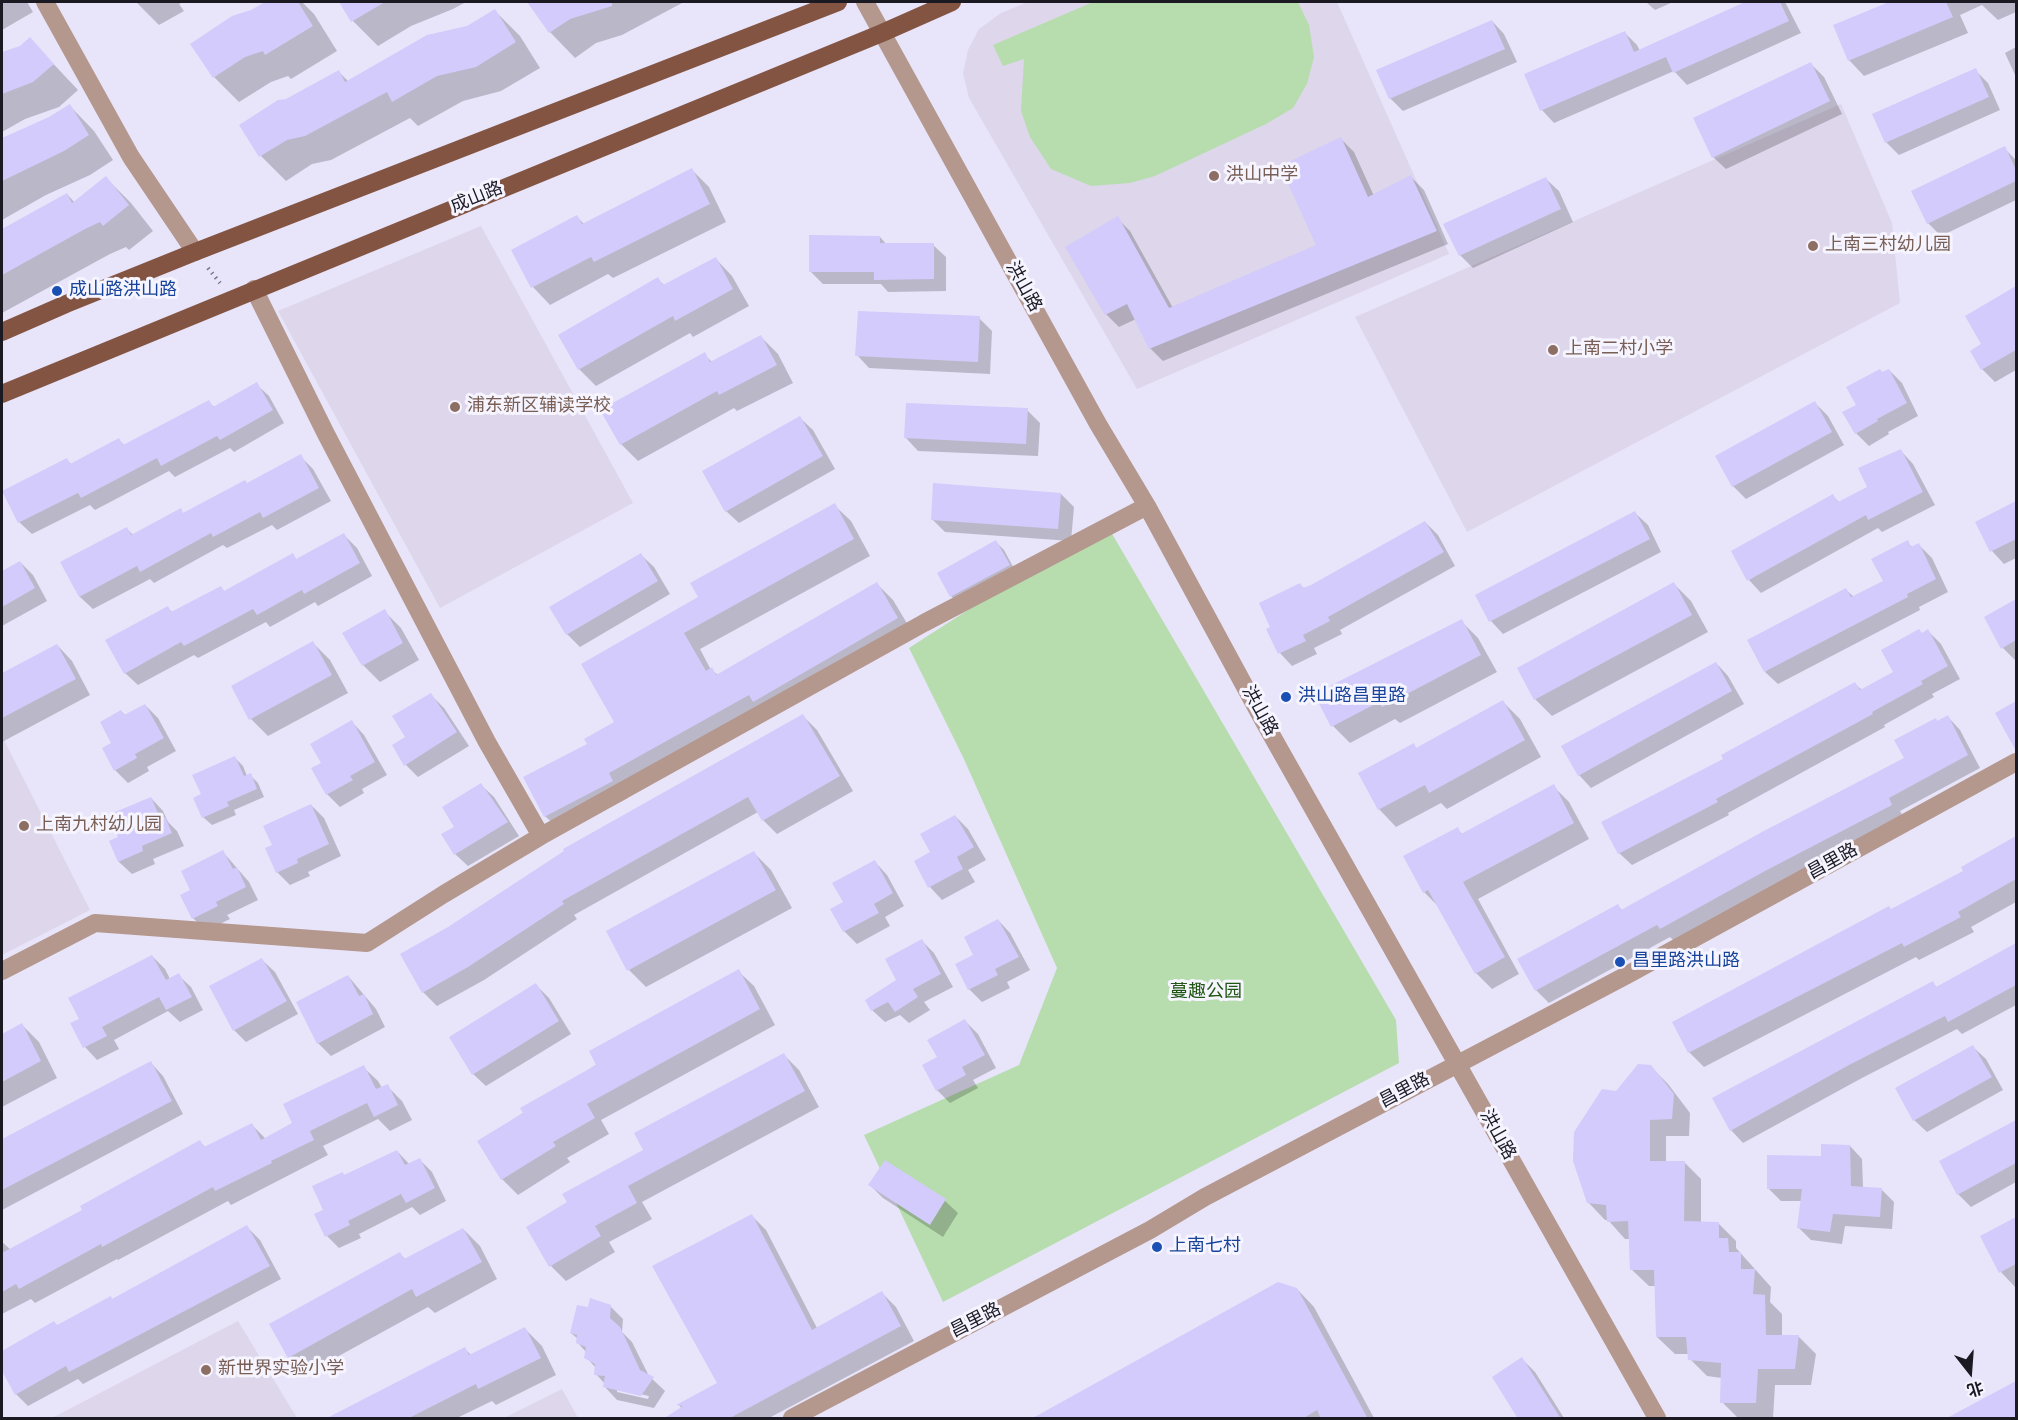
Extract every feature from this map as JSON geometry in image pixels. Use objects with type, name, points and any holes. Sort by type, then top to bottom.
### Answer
[{"type":"main road","points":[[2,332],[195,252],[838,2]]},
{"type":"main road","name":"成山路","points":[[2,394],[231,298],[882,33],[952,2]]},
{"type":"street","points":[[45,2],[131,158],[195,252]]},
{"type":"street","name":"洪山路","points":[[865,2],[1098,424],[1147,506],[1263,720],[1658,1419]]},
{"type":"street","points":[[254,289],[326,434],[487,742],[541,837]]},
{"type":"street","points":[[2,971],[95,923],[368,943],[444,894],[541,837],[924,623],[1147,506]]},
{"type":"street","name":"昌里路","points":[[792,1419],[1150,1230],[1205,1197],[1627,975],[2016,762]]},
{"type":"path","points":[[195,252],[231,298]]},
{"type":"shaded area","name":"洪山中学","points":[[1028,2],[1337,2],[1449,254],[1137,389],[969,98],[963,73],[968,50],[979,29],[1001,13]]},
{"type":"shaded area","name":"上南二村小学","points":[[1841,104],[1892,223],[1900,303],[1467,532],[1355,317]]},
{"type":"shaded area","name":"浦东新区辅读学校","points":[[481,226],[633,503],[440,608],[278,311]]},
{"type":"shaded area","name":"上南九村幼儿园","points":[[4,740],[90,910],[2,955],[2,741]]},
{"type":"shaded area","name":"新世界实验小学","points":[[238,1321],[297,1418],[52,1418]]},
{"type":"shaded area","points":[[562,1389],[578,1418],[504,1418]]},
{"type":"green space","points":[[1093,2],[1298,2],[1309,25],[1314,57],[1307,84],[1293,108],[1266,124],[1155,176],[1130,183],[1091,186],[1051,169],[1030,137],[1021,111],[1024,59],[1003,66],[993,45]]},
{"type":"green space","name":"蔓趣公园","points":[[1111,532],[1396,1020],[1399,1063],[943,1302],[864,1135],[1019,1065],[1057,968],[963,757],[909,648],[1033,568]]},
{"type":"building","points":[[265,2],[298,2],[313,26],[265,55],[263,51],[245,57],[213,78],[190,44],[232,16],[251,10]]},
{"type":"building","points":[[339,2],[385,2],[351,22]]},
{"type":"building","points":[[527,2],[612,2],[612,6],[570,19],[549,33]]},
{"type":"building","points":[[1745,2],[1780,2],[1789,21],[1673,73],[1666,57],[1540,111],[1524,74],[1625,31],[1634,52]]},
{"type":"building","points":[[1889,2],[1946,2],[1953,17],[1848,61],[1833,25]]},
{"type":"building","points":[[495,9],[516,42],[476,67],[437,76],[392,102],[387,92],[305,136],[287,140],[259,157],[239,125],[278,100],[286,99],[339,70],[345,82],[427,35],[467,26]]},
{"type":"building","points":[[1492,20],[1505,49],[1389,99],[1376,70]]},
{"type":"building","points":[[30,37],[54,64],[33,82],[2,94],[2,52],[20,46]]},
{"type":"building","points":[[1811,62],[1830,101],[1712,158],[1693,118]]},
{"type":"building","points":[[1976,68],[1989,97],[1885,143],[1872,114]]},
{"type":"building","points":[[70,104],[89,135],[64,151],[2,181],[2,138],[49,117]]},
{"type":"building","points":[[1341,137],[1368,197],[1411,175],[1437,231],[1149,349],[1127,304],[1105,315],[1065,247],[1118,216],[1169,308],[1316,245],[1280,166]]},
{"type":"building","points":[[2005,146],[2016,170],[2016,181],[1927,224],[1911,191]]},
{"type":"building","points":[[692,168],[710,204],[594,262],[591,257],[531,288],[511,250],[577,215],[582,224]]},
{"type":"building","points":[[106,176],[129,205],[103,226],[100,222],[85,229],[2,275],[2,229],[67,193],[72,203]]},
{"type":"building","points":[[1546,177],[1561,209],[1459,256],[1443,224]]},
{"type":"building","points":[[809,235],[880,236],[880,243],[934,243],[934,279],[874,280],[874,272],[809,272]]},
{"type":"building","points":[[716,257],[733,289],[675,321],[673,316],[578,370],[558,335],[658,277],[663,285]]},
{"type":"building","points":[[2016,286],[2016,350],[1981,370],[1970,351],[1981,344],[1965,316]]},
{"type":"building","points":[[858,311],[980,316],[978,362],[855,356]]},
{"type":"building","points":[[761,335],[777,365],[719,395],[717,391],[620,445],[600,410],[705,352],[710,362]]},
{"type":"building","points":[[1880,369],[1882,372],[1889,369],[1907,403],[1855,434],[1842,412],[1856,405],[1846,387]]},
{"type":"building","points":[[257,382],[273,410],[220,440],[217,436],[161,466],[157,458],[81,498],[78,493],[18,523],[2,491],[67,458],[70,464],[119,438],[123,445],[209,400],[213,407]]},
{"type":"building","points":[[1815,401],[1832,432],[1732,487],[1715,456]]},
{"type":"building","points":[[906,403],[1028,408],[1026,444],[904,438]]},
{"type":"building","points":[[800,416],[823,456],[725,512],[702,471]]},
{"type":"building","points":[[1901,449],[1923,492],[1868,520],[1866,515],[1747,581],[1731,551],[1833,494],[1838,502],[1867,487],[1858,468]]},
{"type":"building","points":[[301,454],[319,488],[263,518],[260,512],[213,537],[211,533],[140,572],[137,566],[79,597],[60,562],[127,527],[131,535],[181,508],[183,513]]},
{"type":"building","points":[[933,483],[1061,493],[1058,529],[931,520]]},
{"type":"building","points":[[2016,501],[2016,539],[1990,552],[1975,522]]},
{"type":"building","points":[[835,503],[854,539],[684,633],[706,671],[712,667],[716,675],[877,582],[898,618],[753,702],[749,695],[609,773],[613,781],[544,817],[523,777],[587,744],[584,739],[614,722],[581,664],[698,597],[690,583]]},
{"type":"building","points":[[1635,511],[1650,539],[1489,622],[1475,595]]},
{"type":"building","points":[[1425,521],[1444,552],[1328,617],[1330,621],[1303,635],[1306,641],[1278,654],[1266,629],[1270,627],[1259,603],[1300,583],[1303,588],[1311,585]]},
{"type":"building","points":[[344,533],[360,563],[304,594],[302,590],[257,615],[253,609],[184,646],[181,642],[124,674],[105,640],[168,606],[171,612],[221,586],[224,591],[293,553],[296,559]]},
{"type":"building","points":[[996,540],[1010,565],[950,597],[937,573]]},
{"type":"building","points":[[1908,540],[1911,547],[1919,543],[1936,579],[1907,594],[1908,597],[1764,672],[1747,640],[1846,588],[1851,597],[1883,581],[1871,559]]},
{"type":"building","points":[[641,553],[658,581],[566,635],[549,607]]},
{"type":"building","points":[[20,561],[35,588],[2,607],[2,571]]},
{"type":"building","points":[[1674,582],[1692,615],[1534,700],[1517,668]]},
{"type":"building","points":[[2016,599],[2016,640],[2001,649],[1984,617]]},
{"type":"building","points":[[385,609],[403,643],[362,666],[342,633]]},
{"type":"building","points":[[1462,619],[1481,655],[1382,707],[1379,702],[1331,727],[1314,694]]},
{"type":"building","points":[[1919,629],[1922,633],[1928,629],[1948,666],[1921,681],[1923,684],[1872,712],[1873,714],[1716,799],[1718,802],[1618,854],[1601,822],[1723,759],[1721,755],[1855,682],[1860,690],[1893,672],[1881,650]]},
{"type":"building","points":[[313,641],[332,675],[249,720],[231,686]]},
{"type":"building","points":[[57,644],[76,679],[2,718],[2,673]]},
{"type":"building","points":[[1716,662],[1732,691],[1578,776],[1561,746]]},
{"type":"building","points":[[431,693],[457,732],[404,766],[392,745],[405,737],[392,716]]},
{"type":"building","points":[[1503,700],[1525,740],[1429,793],[1425,785],[1378,810],[1358,773],[1414,743],[1416,748]]},
{"type":"building","points":[[2016,701],[2016,751],[1995,713]]},
{"type":"building","points":[[145,704],[164,738],[135,754],[137,758],[114,771],[102,748],[111,743],[100,722],[121,710],[124,715]]},
{"type":"building","points":[[803,714],[840,776],[762,821],[748,797],[562,901],[564,904],[468,967],[422,993],[400,954],[448,927],[564,851],[563,849]]},
{"type":"building","points":[[1948,715],[1968,755],[1889,798],[1892,805],[1660,929],[1657,925],[1535,991],[1517,959],[1618,904],[1621,910],[1762,832],[1904,758],[1894,740],[1936,718],[1937,721]]},
{"type":"building","points":[[352,720],[375,762],[350,776],[353,780],[326,795],[311,768],[321,763],[310,744]]},
{"type":"building","points":[[235,756],[244,776],[251,773],[257,789],[227,802],[229,806],[202,818],[193,798],[201,794],[192,775]]},
{"type":"building","points":[[481,783],[508,822],[454,855],[441,834],[454,827],[442,807]]},
{"type":"building","points":[[1554,784],[1574,823],[1463,882],[1505,957],[1475,974],[1428,890],[1423,893],[1403,856],[1458,827],[1461,834]]},
{"type":"building","points":[[151,797],[160,818],[165,817],[172,833],[142,846],[143,851],[118,862],[109,841],[118,837],[108,815]]},
{"type":"building","points":[[311,804],[329,844],[297,859],[298,863],[276,873],[265,848],[272,845],[263,826]]},
{"type":"building","points":[[955,815],[974,847],[957,857],[963,869],[928,888],[914,861],[930,852],[920,834]]},
{"type":"building","points":[[2016,836],[2016,879],[1958,912],[1961,917],[1904,947],[1902,943],[1688,1053],[1672,1022],[1889,906],[1891,909],[1963,871],[1961,867]]},
{"type":"building","points":[[223,850],[233,869],[237,867],[246,887],[216,902],[218,906],[192,919],[180,895],[190,890],[181,871]]},
{"type":"building","points":[[754,851],[776,890],[627,971],[606,931]]},
{"type":"building","points":[[875,860],[893,893],[874,904],[879,913],[843,932],[830,909],[843,902],[832,883]]},
{"type":"building","points":[[998,919],[1019,957],[995,969],[998,975],[968,990],[955,964],[973,955],[964,937]]},
{"type":"building","points":[[922,939],[941,974],[913,989],[918,997],[895,1012],[888,1002],[871,1011],[865,1000],[896,980],[885,959]]},
{"type":"building","points":[[2016,943],[2016,985],[1948,1022],[1945,1016],[1849,1065],[1730,1131],[1712,1098],[1933,981],[1936,987]]},
{"type":"building","points":[[152,955],[166,980],[179,973],[192,997],[166,1010],[159,997],[102,1027],[107,1036],[83,1048],[70,1023],[79,1019],[68,998]]},
{"type":"building","points":[[262,958],[287,1001],[233,1031],[209,986]]},
{"type":"building","points":[[739,969],[760,1009],[587,1104],[595,1118],[553,1142],[556,1146],[501,1180],[477,1141],[523,1113],[520,1108],[596,1065],[589,1051]]},
{"type":"building","points":[[348,975],[359,996],[364,994],[373,1014],[317,1044],[296,1002]]},
{"type":"building","points":[[536,983],[559,1021],[472,1075],[449,1037]]},
{"type":"building","points":[[965,1019],[985,1055],[962,1067],[966,1075],[936,1091],[922,1065],[937,1057],[927,1040]]},
{"type":"building","points":[[22,1023],[41,1061],[2,1082],[2,1034]]},
{"type":"building","points":[[1973,1045],[1992,1077],[1913,1121],[1895,1088]]},
{"type":"building","points":[[784,1053],[805,1091],[628,1186],[637,1203],[595,1226],[601,1236],[549,1267],[526,1227],[567,1202],[562,1194],[643,1150],[634,1133]]},
{"type":"building","points":[[151,1061],[172,1101],[2,1190],[2,1139]]},
{"type":"building","points":[[1638,1064],[1651,1065],[1674,1094],[1672,1119],[1650,1120],[1650,1161],[1685,1161],[1684,1221],[1719,1222],[1719,1238],[1728,1238],[1729,1252],[1741,1252],[1741,1269],[1755,1269],[1753,1294],[1765,1295],[1766,1335],[1799,1335],[1795,1369],[1758,1369],[1756,1403],[1720,1403],[1721,1363],[1688,1360],[1686,1337],[1656,1337],[1654,1270],[1630,1270],[1628,1221],[1607,1222],[1606,1205],[1587,1203],[1573,1161],[1574,1132],[1602,1089],[1616,1091]]},
{"type":"building","points":[[364,1065],[376,1089],[388,1084],[398,1105],[374,1117],[367,1103],[310,1131],[314,1140],[271,1161],[272,1163],[215,1191],[213,1187],[19,1289],[16,1284],[2,1292],[2,1253],[82,1210],[80,1206],[200,1140],[204,1147],[252,1123],[261,1140],[292,1123],[283,1104]]},
{"type":"building","points":[[2016,1120],[2016,1163],[1957,1195],[1939,1161]]},
{"type":"building","points":[[1821,1144],[1850,1145],[1851,1186],[1882,1188],[1880,1217],[1833,1214],[1830,1232],[1797,1228],[1802,1189],[1767,1189],[1767,1155],[1821,1156]]},
{"type":"building","points":[[397,1150],[405,1165],[420,1158],[435,1188],[406,1203],[401,1194],[348,1221],[350,1225],[325,1237],[314,1214],[323,1210],[312,1186],[343,1172],[344,1175]]},
{"type":"building","points":[[885,1160],[946,1199],[930,1225],[868,1185]]},
{"type":"building","points":[[752,1214],[812,1330],[882,1291],[901,1326],[728,1419],[663,1419],[683,1406],[676,1405],[717,1383],[652,1266]]},
{"type":"building","points":[[2016,1217],[2016,1264],[1999,1273],[1980,1236]]},
{"type":"building","points":[[247,1225],[270,1266],[69,1372],[66,1366],[15,1395],[2,1371],[2,1351],[54,1321],[57,1325],[111,1296],[112,1299]]},
{"type":"building","points":[[463,1228],[482,1262],[416,1297],[412,1289],[288,1358],[269,1324],[400,1252],[404,1259]]},
{"type":"building","points":[[1278,1282],[1297,1288],[1368,1419],[1321,1419],[1317,1410],[1302,1419],[1031,1419]]},
{"type":"building","points":[[590,1298],[611,1305],[610,1318],[620,1327],[640,1370],[654,1377],[641,1396],[603,1387],[605,1376],[594,1375],[595,1364],[584,1358],[586,1347],[576,1343],[577,1335],[570,1333],[577,1305],[588,1307]]},
{"type":"building","points":[[525,1327],[541,1358],[478,1389],[476,1384],[407,1419],[325,1419],[465,1347],[469,1355]]},
{"type":"building","points":[[1522,1357],[1561,1419],[1518,1419],[1492,1377]]},
{"type":"building","points":[[2016,1381],[2016,1419],[1945,1419]]},
{"type":"place","name":"洪山中学","points":[[1214,176]]},
{"type":"place","name":"上南三村幼儿园","points":[[1813,246]]},
{"type":"place","name":"成山路洪山路","points":[[57,291]]},
{"type":"place","name":"上南二村小学","points":[[1553,350]]},
{"type":"place","name":"浦东新区辅读学校","points":[[455,407]]},
{"type":"place","name":"洪山路昌里路","points":[[1286,697]]},
{"type":"place","name":"上南九村幼儿园","points":[[24,826]]},
{"type":"place","name":"昌里路洪山路","points":[[1620,962]]},
{"type":"place","name":"上南七村","points":[[1157,1247]]},
{"type":"place","name":"新世界实验小学","points":[[206,1370]]}]
